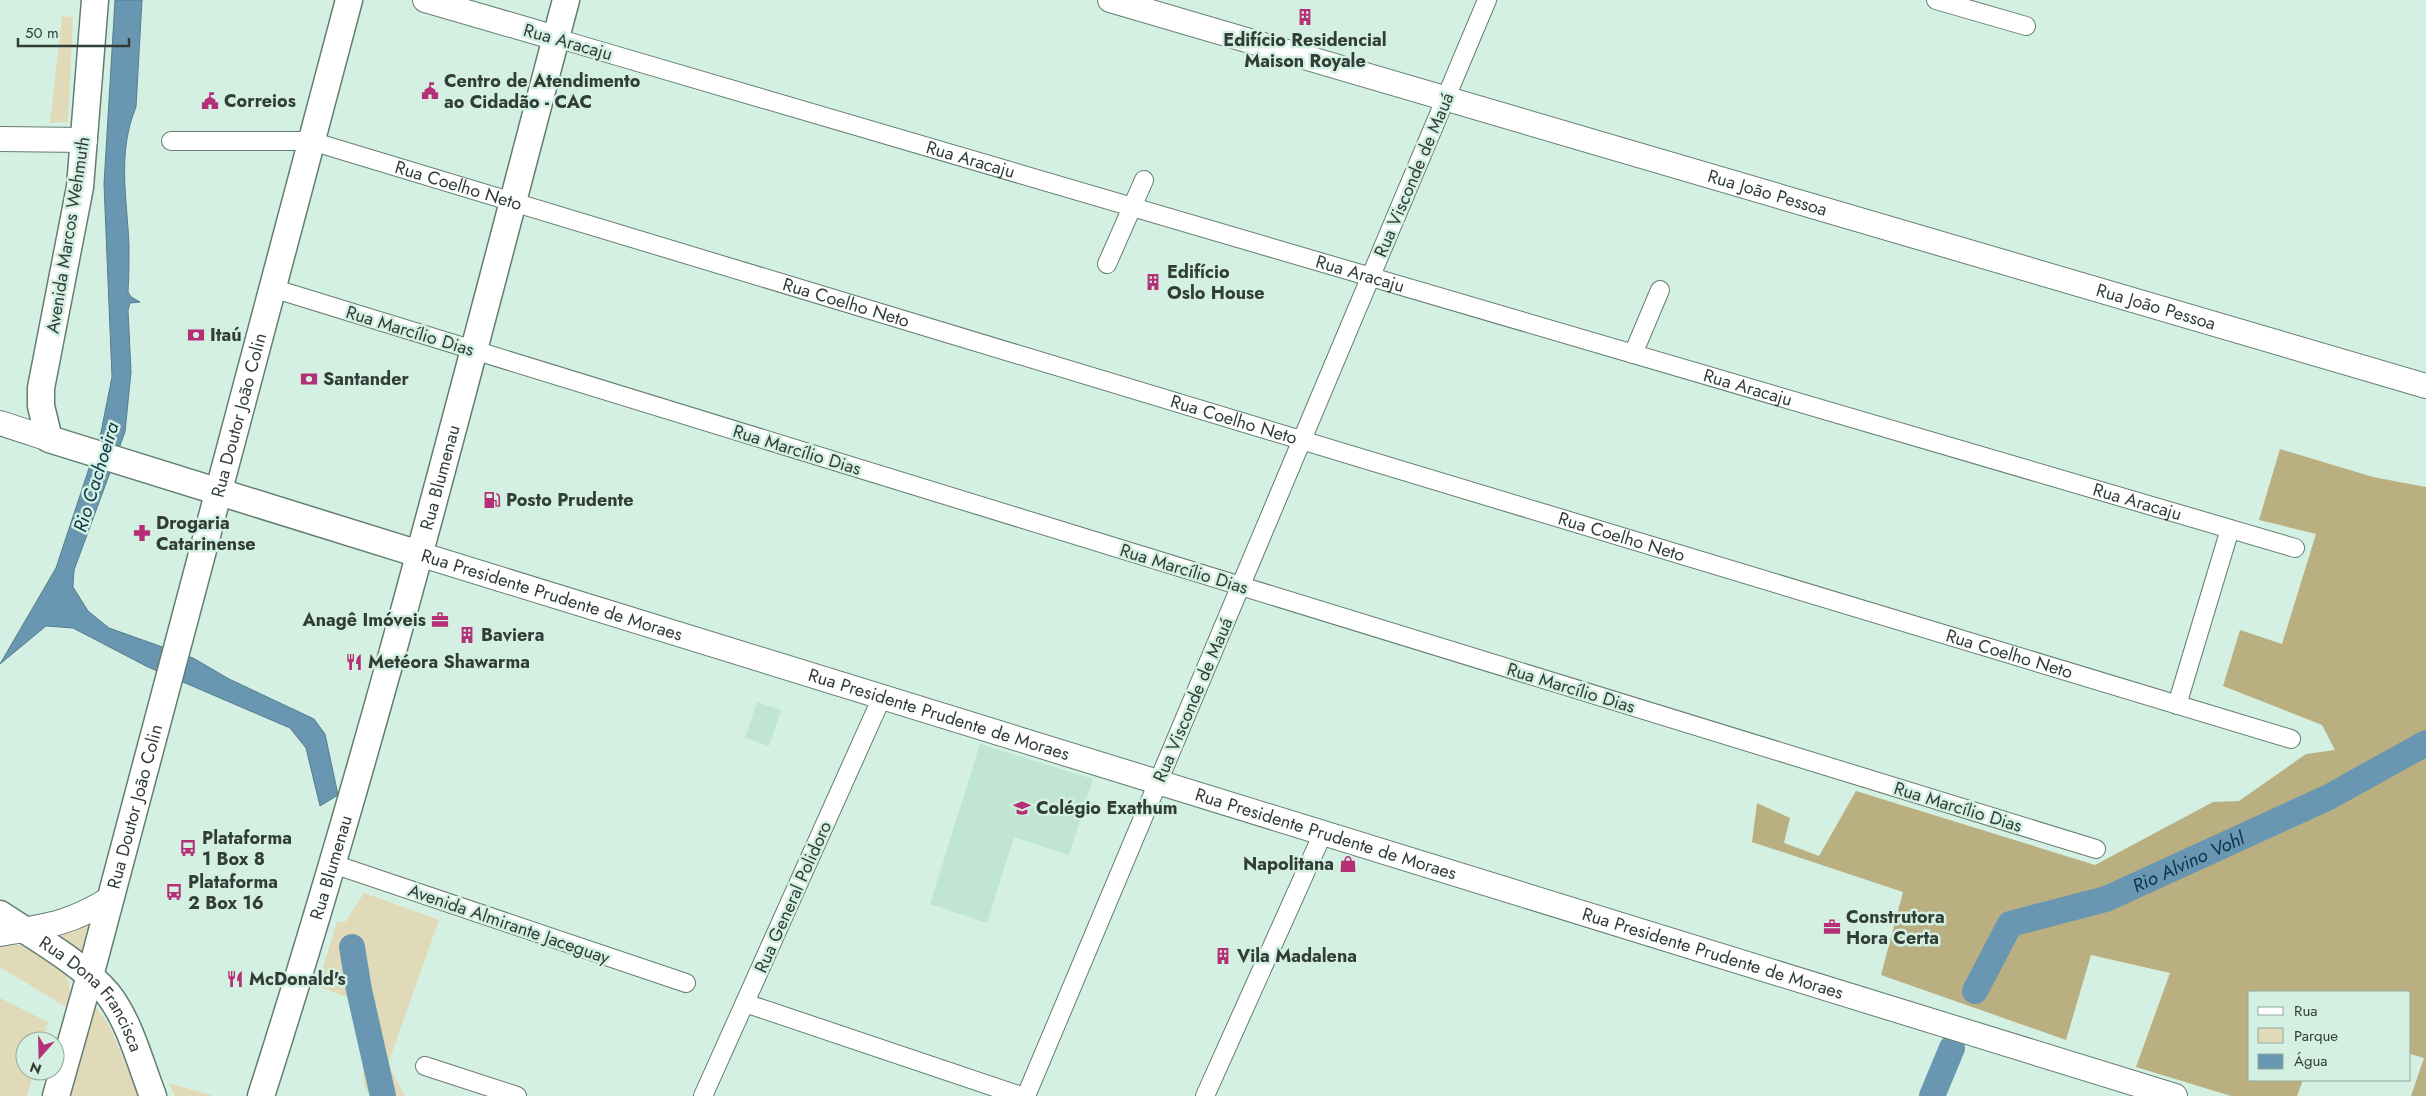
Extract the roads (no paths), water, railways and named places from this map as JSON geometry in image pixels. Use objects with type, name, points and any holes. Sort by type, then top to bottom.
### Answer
[{"type":"main road","name":"Avenida Marcos Wehmuth","points":[[49,439],[41,406],[41,388],[71,239],[85,140],[95,0]]},
{"type":"main road","name":"Rua Doutor João Colin","points":[[56,1096],[111,898],[349,0]]},
{"type":"main road","name":"Rua Aracaju","points":[[425,0],[556,38]]},
{"type":"main road","name":"Rua Blumenau","points":[[261,1096],[333,864],[419,554],[566,0]]},
{"type":"main road","name":"Rua João Pessoa","points":[[1110,0],[2426,386]]},
{"type":"main road","points":[[0,139],[85,140]]},
{"type":"main road","points":[[0,424],[49,439]]},
{"type":"main road","name":"Rua Presidente Prudente de Moraes","points":[[49,439],[2175,1096]]},
{"type":"main road","points":[[12,932],[71,920],[111,898]]},
{"type":"main road","name":"Rua Dona Francisca","points":[[0,914],[12,932],[90,976],[108,995],[122,1018],[153,1096]]},
{"type":"street","name":"Rua Visconde de Mauá","points":[[1026,1096],[1487,0]]},
{"type":"street","points":[[1937,0],[2026,26]]},
{"type":"street","name":"Rua Aracaju","points":[[556,38],[2295,548]]},
{"type":"street","name":"Rua Coelho Neto","points":[[170,140],[311,142],[2291,739]]},
{"type":"street","points":[[1107,264],[1144,180]]},
{"type":"street","name":"Rua Marcílio Dias","points":[[272,288],[2096,849]]},
{"type":"street","points":[[1633,354],[1660,290]]},
{"type":"street","points":[[2177,705],[2230,529]]},
{"type":"street","name":"Rua General Polidoro","points":[[703,1096],[882,697]]},
{"type":"street","points":[[1205,1096],[1323,833]]},
{"type":"street","name":"Avenida Almirante Jaceguay","points":[[333,864],[686,983]]},
{"type":"street","points":[[745,1003],[1021,1096]]},
{"type":"street","points":[[425,1066],[517,1096]]},
{"type":"water","points":[[115,0],[142,0],[136,107],[130,124],[125,158],[125,193],[129,245],[128,292],[131,297],[140,302],[130,303],[128,310],[131,372],[125,432],[74,570],[73,587],[88,611],[109,628],[193,658],[229,679],[314,719],[325,734],[338,795],[320,806],[306,748],[290,728],[148,667],[73,628],[46,626],[0,664],[56,568],[101,432],[112,377],[104,184]]},
{"type":"waterway","name":"Rio Alvino Vohl","points":[[1975,991],[2010,924],[2106,899],[2329,797],[2426,743]]},
{"type":"waterway","name":"Rio Cachoeira","points":[[352,947],[359,990],[383,1096]]},
{"type":"waterway","name":"Rio Alvino Vohl","points":[[1932,1096],[1952,1048]]},
{"type":"place","name":"Edifício Residencial Maison Royale","points":[[1305,17]]},
{"type":"place","name":"Centro de Atendimento ao Cidadão - CAC","points":[[430,91]]},
{"type":"place","name":"Correios","points":[[210,101]]},
{"type":"place","name":"Edifício Oslo House","points":[[1153,282]]},
{"type":"place","name":"Itaú","points":[[196,335]]},
{"type":"place","name":"Santander","points":[[309,379]]},
{"type":"place","name":"Posto Prudente","points":[[492,500]]},
{"type":"place","name":"Drogaria Catarinense","points":[[142,533]]},
{"type":"place","name":"Anagê Imóveis","points":[[440,620]]},
{"type":"place","name":"Baviera","points":[[467,635]]},
{"type":"place","name":"Metéora Shawarma","points":[[354,662]]},
{"type":"place","name":"Colégio Exathum","points":[[1022,808]]},
{"type":"place","name":"Plataforma 1 Box 8","points":[[188,848]]},
{"type":"place","name":"Napolitana","points":[[1348,864]]},
{"type":"place","name":"Plataforma 2 Box 16","points":[[174,892]]},
{"type":"place","name":"Construtora Hora Certa","points":[[1832,927]]},
{"type":"place","name":"Vila Madalena","points":[[1223,956]]},
{"type":"place","name":"McDonald's","points":[[235,979]]}]
